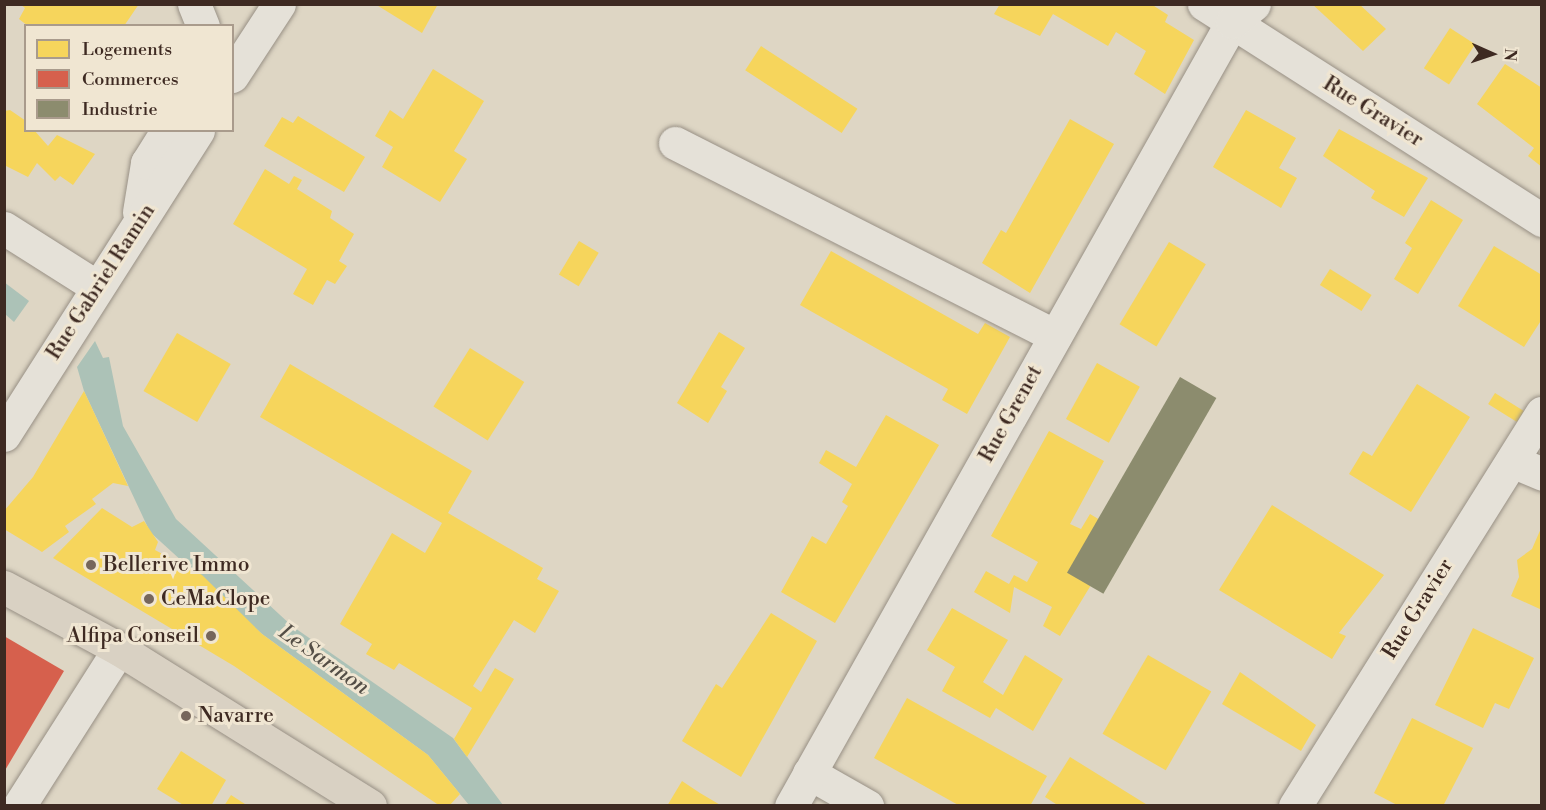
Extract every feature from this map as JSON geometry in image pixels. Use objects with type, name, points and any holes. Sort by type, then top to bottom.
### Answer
[{"type":"main road","points":[[4,587],[119,649],[370,806]]},
{"type":"street","points":[[194,4],[202,24]]},
{"type":"street","name":"Rue Gravier","points":[[1204,4],[1243,14],[1542,220]]},
{"type":"street","points":[[234,72],[268,8]]},
{"type":"street","name":"Rue Grenet","points":[[791,806],[1055,336],[1243,14]]},
{"type":"street","points":[[137,225],[147,163],[167,132]]},
{"type":"street","name":"Rue Gabriel Ramin","points":[[4,435],[197,132]]},
{"type":"street","points":[[675,143],[1055,336]]},
{"type":"street","points":[[4,228],[97,286]]},
{"type":"street","name":"Rue Gravier","points":[[1295,806],[1542,413]]},
{"type":"street","points":[[1512,461],[1542,474]]},
{"type":"street","points":[[19,806],[119,649]]},
{"type":"street","points":[[809,773],[867,806]]},
{"type":"water","points":[[4,282],[29,301],[14,322],[5,314]]},
{"type":"water","name":"Le Sarmon","points":[[95,341],[103,358],[109,357],[123,426],[176,519],[292,626],[453,738],[503,805],[469,805],[428,755],[262,634],[150,532],[84,391],[77,367]]},
{"type":"building: Logements","points":[[20,4],[139,4],[125,24],[25,24],[19,19],[25,8]]},
{"type":"building: Logements","points":[[375,4],[438,4],[422,33]]},
{"type":"building: Logements","points":[[1000,4],[1151,4],[1168,15],[1165,22],[1194,40],[1165,94],[1134,74],[1146,51],[1116,32],[1108,46],[1053,14],[1040,36],[994,14]]},
{"type":"building: Logements","points":[[1312,4],[1359,4],[1386,29],[1363,51]]},
{"type":"building: Logements","points":[[1450,28],[1475,44],[1449,85],[1424,68]]},
{"type":"building: Logements","points":[[761,46],[857,109],[842,133],[745,70]]},
{"type":"building: Logements","points":[[1505,64],[1542,88],[1542,167],[1528,156],[1534,148],[1477,104]]},
{"type":"building: Logements","points":[[433,69],[484,101],[454,151],[467,159],[440,202],[382,167],[393,147],[375,136],[390,110],[403,119]]},
{"type":"building: Logements","points":[[10,110],[24,120],[24,132],[36,132],[48,146],[57,135],[95,154],[73,185],[60,176],[55,181],[37,163],[28,177],[4,165],[4,111]]},
{"type":"building: Logements","points":[[1246,110],[1296,138],[1279,168],[1297,178],[1281,208],[1213,167]]},
{"type":"building: Logements","points":[[298,116],[365,157],[344,192],[264,146],[282,117],[293,123]]},
{"type":"building: Logements","points":[[1070,119],[1114,144],[1030,293],[982,263],[1001,230],[1006,233]]},
{"type":"building: Logements","points":[[1339,129],[1428,178],[1404,217],[1371,198],[1375,191],[1323,156]]},
{"type":"building: Logements","points":[[265,169],[289,184],[294,176],[302,180],[297,189],[332,211],[330,218],[354,234],[339,261],[347,266],[335,284],[327,280],[313,305],[293,294],[307,269],[233,224]]},
{"type":"building: Logements","points":[[1431,200],[1463,220],[1418,294],[1394,279],[1412,248],[1405,243]]},
{"type":"building: Logements","points":[[579,241],[599,253],[579,286],[559,274]]},
{"type":"building: Logements","points":[[1169,242],[1206,264],[1156,346],[1120,324]]},
{"type":"building: Logements","points":[[1494,246],[1542,275],[1542,319],[1524,347],[1458,306]]},
{"type":"building: Logements","points":[[831,251],[978,334],[985,323],[1010,337],[967,414],[942,400],[948,389],[800,305]]},
{"type":"building: Logements","points":[[1330,269],[1372,295],[1361,311],[1320,285]]},
{"type":"building: Logements","points":[[719,332],[745,348],[721,387],[727,391],[708,423],[677,403]]},
{"type":"building: Logements","points":[[177,333],[231,364],[197,422],[144,391]]},
{"type":"building: Logements","points":[[470,348],[524,382],[488,440],[433,407]]},
{"type":"building: Logements","points":[[1097,363],[1140,387],[1109,443],[1066,419]]},
{"type":"building: Logements","points":[[290,364],[472,471],[448,513],[543,568],[537,579],[559,591],[535,633],[514,620],[473,686],[481,692],[495,668],[514,679],[467,757],[454,739],[472,708],[399,663],[394,670],[366,654],[372,644],[340,624],[392,533],[425,553],[442,523],[260,417]]},
{"type":"building: Logements","points":[[1417,384],[1470,417],[1411,512],[1349,474],[1363,451],[1372,456]]},
{"type":"building: Logements","points":[[84,391],[128,486],[113,483],[92,499],[96,504],[65,526],[69,532],[42,552],[4,529],[4,511],[33,477]]},
{"type":"building: Logements","points":[[1495,393],[1524,411],[1517,422],[1488,404]]},
{"type":"building: Logements","points":[[886,415],[939,445],[835,623],[781,592],[812,536],[826,544],[848,506],[842,502],[852,484],[819,463],[826,450],[856,467]]},
{"type":"building: Logements","points":[[1049,431],[1104,461],[1070,524],[1081,529],[1090,514],[1100,520],[1070,574],[1091,585],[1060,636],[1043,626],[1052,607],[1014,587],[1010,613],[974,592],[986,571],[1009,584],[1014,575],[1027,582],[1038,562],[991,536]]},
{"type":"building: Logements","points":[[1272,505],[1384,575],[1339,633],[1346,636],[1332,659],[1219,590]]},
{"type":"building: Logements","points":[[102,508],[132,527],[144,521],[158,542],[155,550],[202,575],[262,634],[428,755],[460,794],[449,806],[440,806],[234,666],[53,558]]},
{"type":"building: Logements","points":[[1542,526],[1542,610],[1511,596],[1519,577],[1517,560],[1532,549]]},
{"type":"building: Logements","points":[[952,608],[1008,640],[983,682],[1003,695],[1025,655],[1063,679],[1033,731],[996,708],[990,718],[942,691],[955,667],[927,650]]},
{"type":"building: Logements","points":[[771,613],[817,641],[741,777],[682,741],[716,684],[722,688]]},
{"type":"building: Logements","points":[[1473,628],[1534,658],[1509,709],[1495,703],[1483,728],[1435,705]]},
{"type":"building: Logements","points":[[1148,655],[1211,691],[1166,770],[1102,734]]},
{"type":"building: Logements","points":[[1240,672],[1316,725],[1301,751],[1222,704]]},
{"type":"building: Logements","points":[[907,698],[1047,776],[1030,806],[960,806],[874,758]]},
{"type":"building: Logements","points":[[1412,718],[1473,748],[1443,806],[1399,806],[1374,793]]},
{"type":"building: Logements","points":[[181,751],[226,780],[211,806],[185,806],[157,789]]},
{"type":"building: Logements","points":[[1070,757],[1149,806],[1059,806],[1045,797]]},
{"type":"building: Logements","points":[[682,781],[700,793],[722,806],[667,806]]},
{"type":"building: Logements","points":[[231,795],[248,806],[224,806]]},
{"type":"building: Commerces","points":[[4,636],[64,671],[4,772]]},
{"type":"building: Industrie","points":[[1180,377],[1216,398],[1103,594],[1067,573]]},
{"type":"place","name":"Bellerive Immo","points":[[91,565]]},
{"type":"place","name":"CeMaClope","points":[[149,599]]},
{"type":"place","name":"Alfipa Conseil","points":[[211,636]]},
{"type":"place","name":"Navarre","points":[[186,716]]}]
